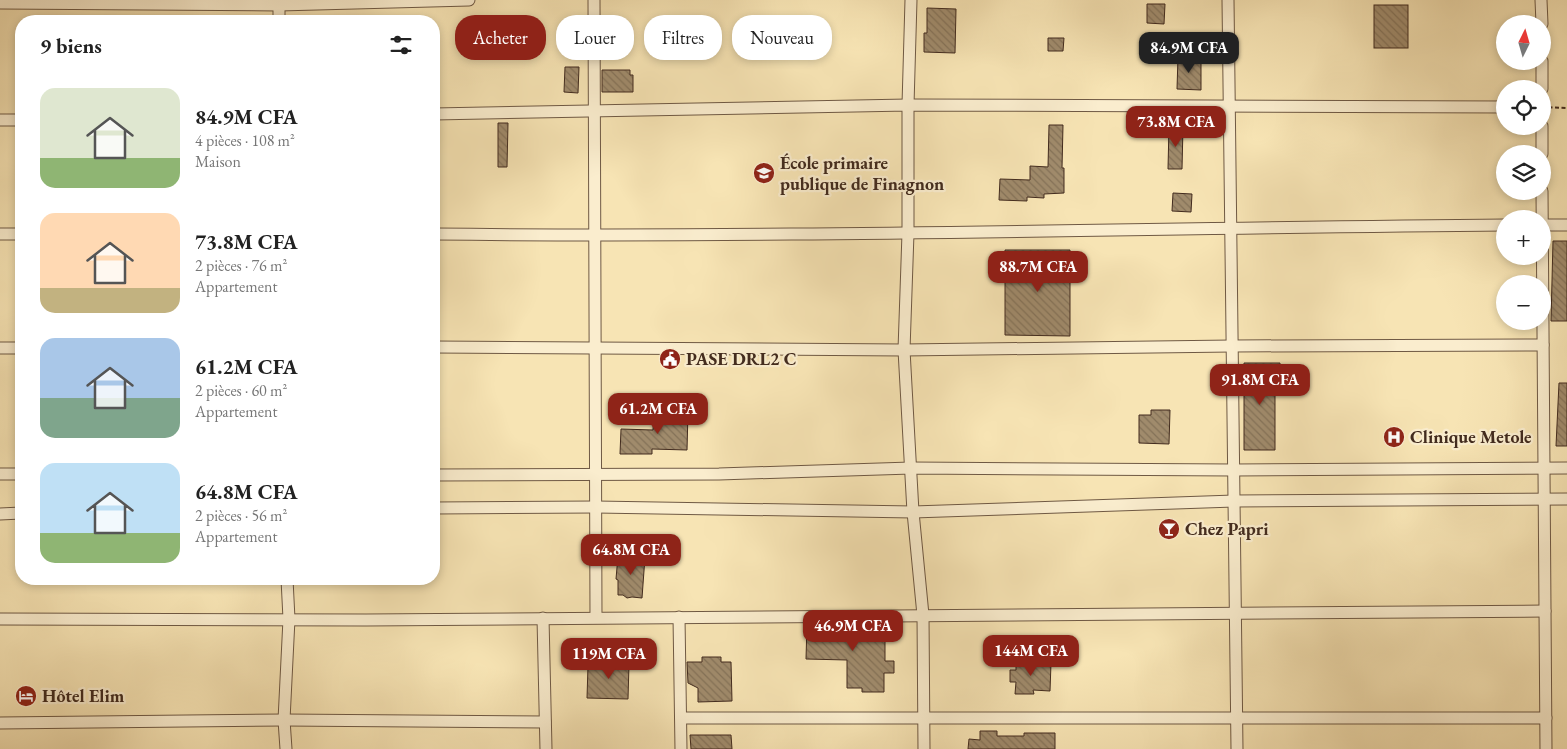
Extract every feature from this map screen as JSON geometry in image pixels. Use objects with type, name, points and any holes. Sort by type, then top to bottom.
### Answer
[{"type":"street","points":[[0,3],[469,0]]},
{"type":"street","points":[[594,0],[596,617]]},
{"type":"street","points":[[911,0],[908,105],[908,234],[904,350],[913,512],[923,616],[924,749]]},
{"type":"street","points":[[1228,0],[1237,749]]},
{"type":"street","points":[[1541,0],[1542,15]]},
{"type":"street","points":[[279,2],[279,15]]},
{"type":"street","points":[[440,114],[908,105],[1496,107]]},
{"type":"street","points":[[0,120],[15,120]]},
{"type":"street","points":[[440,234],[908,234],[1496,225]]},
{"type":"street","points":[[1551,225],[1567,225]]},
{"type":"street","points":[[0,234],[15,234]]},
{"type":"street","points":[[1543,265],[1546,749]]},
{"type":"street","points":[[440,347],[904,350],[1543,345]]},
{"type":"street","points":[[0,348],[15,348]]},
{"type":"street","points":[[440,475],[719,474],[911,468],[1234,470],[1567,468]]},
{"type":"street","points":[[0,474],[15,474]]},
{"type":"street","points":[[440,508],[596,507],[913,512],[1234,501],[1567,499]]},
{"type":"street","points":[[0,514],[15,513]]},
{"type":"street","points":[[286,749],[284,720],[289,619],[287,585]]},
{"type":"street","points":[[0,619],[543,618],[1545,611]]},
{"type":"street","points":[[680,617],[681,749]]},
{"type":"street","points":[[543,618],[546,749]]},
{"type":"street","points":[[681,718],[1546,718]]},
{"type":"street","points":[[0,723],[284,720],[545,722]]},
{"type":"path","points":[[1551,107],[1567,108]]},
{"type":"building","points":[[1147,4],[1165,4],[1164,24],[1147,23]]},
{"type":"building","points":[[1374,5],[1408,5],[1408,48],[1374,48]]},
{"type":"building","points":[[927,8],[956,9],[955,53],[924,52],[924,33],[927,33]]},
{"type":"building","points":[[1048,38],[1064,38],[1063,51],[1048,51]]},
{"type":"building","points":[[1178,57],[1201,58],[1201,90],[1177,89]]},
{"type":"building","points":[[565,67],[579,67],[578,93],[564,92]]},
{"type":"building","points":[[602,70],[630,70],[630,75],[633,75],[633,92],[602,92]]},
{"type":"building","points":[[498,123],[508,123],[507,167],[498,167]]},
{"type":"building","points":[[1049,125],[1063,125],[1062,168],[1064,168],[1064,193],[1044,194],[1044,198],[1027,197],[1027,201],[999,200],[1000,179],[1030,180],[1030,166],[1048,167]]},
{"type":"building","points":[[1169,126],[1183,126],[1182,169],[1168,169]]},
{"type":"building","points":[[1173,193],[1192,194],[1191,212],[1172,211]]},
{"type":"building","points":[[1553,241],[1567,241],[1567,321],[1551,321]]},
{"type":"building","points":[[1005,250],[1070,250],[1070,336],[1005,335]]},
{"type":"building","points":[[1244,363],[1280,363],[1280,378],[1275,378],[1275,450],[1244,450]]},
{"type":"building","points":[[1559,383],[1567,383],[1567,446],[1556,446]]},
{"type":"building","points":[[1151,410],[1170,410],[1169,444],[1139,443],[1139,415],[1151,415]]},
{"type":"building","points":[[654,411],[688,412],[687,450],[652,449],[652,454],[620,454],[621,429],[653,430]]},
{"type":"building","points":[[618,556],[645,557],[642,598],[627,598],[623,595],[618,595],[618,580],[616,579]]},
{"type":"building","points":[[807,624],[885,624],[885,661],[894,661],[894,673],[884,673],[884,692],[862,692],[862,688],[847,688],[847,660],[806,659]]},
{"type":"building","points":[[702,657],[721,657],[721,662],[731,662],[732,701],[698,702],[698,688],[688,683],[687,662],[702,662]]},
{"type":"building","points":[[617,658],[629,664],[628,699],[587,698],[588,666],[603,666],[604,662]]},
{"type":"building","points":[[1016,662],[1051,663],[1050,691],[1033,690],[1034,694],[1015,694],[1016,682],[1010,682],[1010,670],[1016,670]]},
{"type":"building","points":[[980,731],[997,731],[997,736],[1024,736],[1024,733],[1055,733],[1055,749],[968,749],[969,739],[980,740]]},
{"type":"building","points":[[690,735],[731,735],[732,749],[691,749]]},
{"type":"place","name":"École primaire publique de Finagnon","points":[[764,173]]},
{"type":"place","name":"PASE DRL2 C","points":[[670,359]]},
{"type":"place","name":"Clinique Metole","points":[[1394,437]]},
{"type":"place","name":"Chez Papri","points":[[1169,529]]},
{"type":"place","name":"Hôtel Elim","points":[[26,696]]}]
